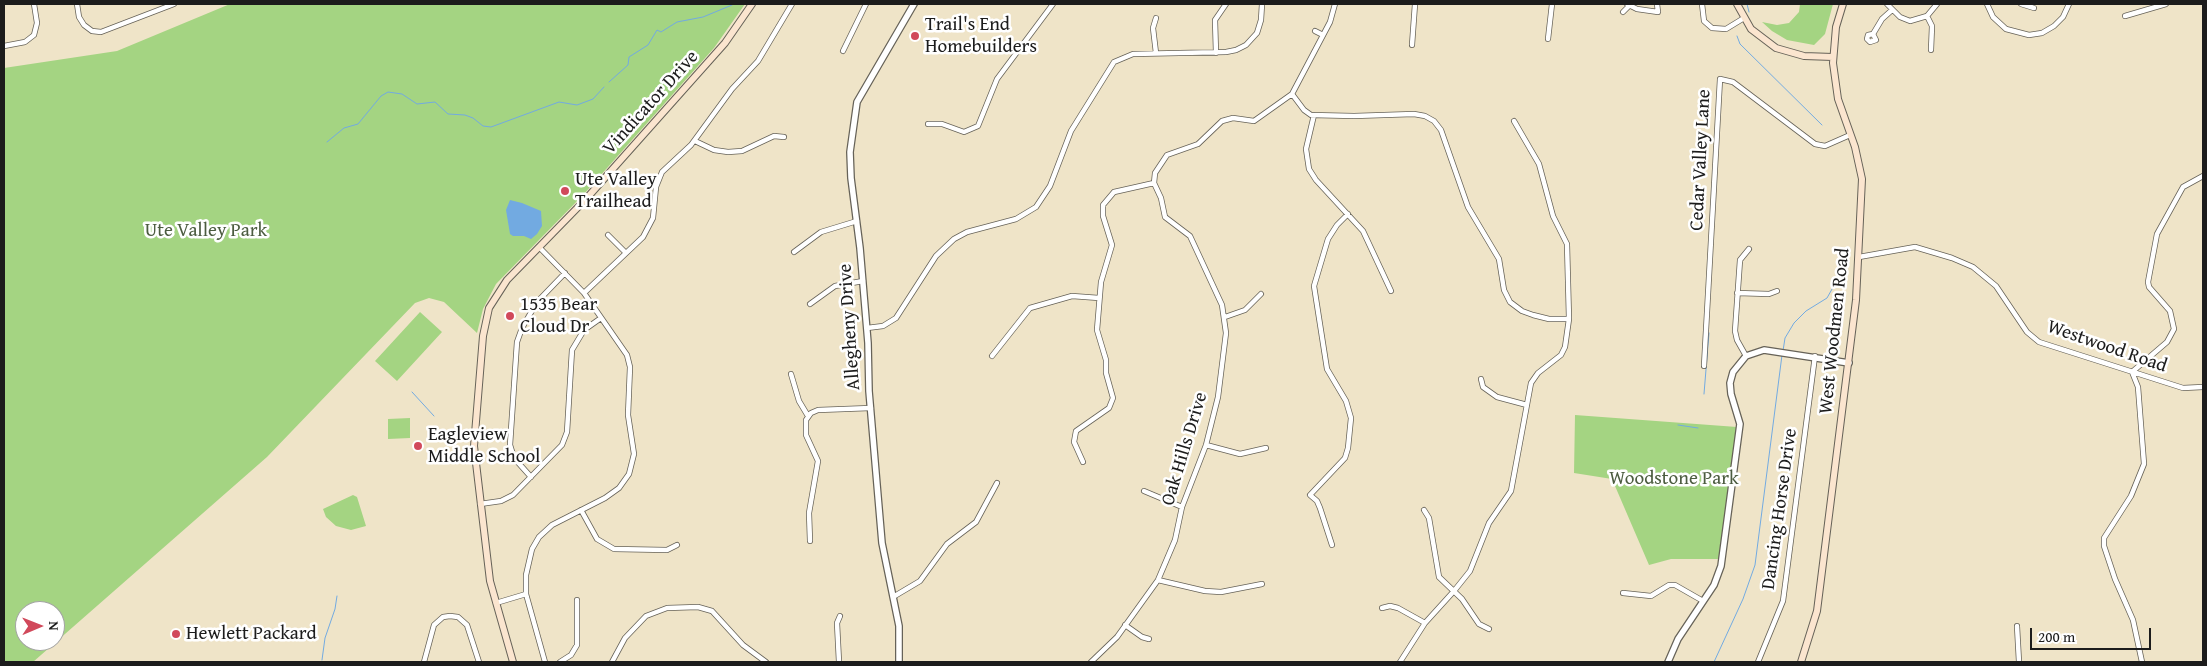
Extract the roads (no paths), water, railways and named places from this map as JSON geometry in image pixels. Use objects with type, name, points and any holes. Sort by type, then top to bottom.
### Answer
[{"type":"main road","name":"Vindicator Drive","points":[[513,662],[489,575],[474,438],[484,324],[492,300],[501,287],[586,200],[724,43],[752,4]]},
{"type":"main road","points":[[1737,4],[1744,18],[1762,39],[1782,51],[1804,56],[1833,58]]},
{"type":"main road","name":"West Woodmen Road","points":[[1801,662],[1817,611],[1854,328],[1859,257],[1862,179],[1857,155],[1838,99],[1833,58],[1836,26],[1843,4]]},
{"type":"street","points":[[4,46],[24,42],[34,37],[37,23],[34,4]]},
{"type":"street","points":[[77,4],[80,17],[87,30],[96,32],[105,32],[174,4]]},
{"type":"street","points":[[584,293],[643,237],[650,225],[656,187],[662,172],[695,140],[732,88],[762,55],[792,4]]},
{"type":"street","points":[[843,51],[845,43],[866,4]]},
{"type":"street","name":"Allegheny Drive","points":[[899,662],[899,626],[882,543],[870,408],[867,328],[850,164],[854,111],[860,96],[914,4]]},
{"type":"street","points":[[928,124],[942,124],[964,132],[978,126],[997,80],[1026,42],[1043,15],[1053,4]]},
{"type":"street","points":[[1216,53],[1215,20],[1226,4]]},
{"type":"street","points":[[867,328],[883,326],[896,318],[936,256],[954,239],[967,232],[1016,219],[1036,207],[1050,186],[1071,131],[1109,67],[1123,56],[1156,53],[1216,53],[1236,50],[1252,39],[1260,25],[1262,4]]},
{"type":"street","points":[[1082,462],[1074,442],[1076,431],[1109,408],[1113,398],[1106,373],[1106,360],[1096,330],[1102,275],[1112,245],[1103,216],[1106,200],[1120,189],[1154,182],[1159,165],[1167,155],[1198,144],[1217,124],[1227,119],[1254,121],[1292,94],[1332,18],[1335,4]]},
{"type":"street","points":[[1412,45],[1415,4]]},
{"type":"street","points":[[1548,39],[1552,4]]},
{"type":"street","points":[[1623,12],[1628,5],[1658,12],[1657,4]]},
{"type":"street","points":[[1702,4],[1704,21],[1712,28],[1726,29],[1744,18]]},
{"type":"street","points":[[1887,4],[1900,18],[1910,20],[1927,16],[1937,4]]},
{"type":"street","points":[[1986,4],[1992,17],[2006,29],[2029,35],[2042,32],[2054,26],[2063,17],[2069,4]]},
{"type":"street","points":[[2021,4],[2034,8]]},
{"type":"street","points":[[2126,16],[2166,4]]},
{"type":"street","points":[[1873,34],[1882,19],[1892,10]]},
{"type":"street","points":[[1036,12],[1043,15]]},
{"type":"street","points":[[1927,16],[1932,26],[1931,50]]},
{"type":"street","points":[[1156,18],[1153,28],[1156,53]]},
{"type":"street","points":[[1315,31],[1323,35]]},
{"type":"street","name":"Cedar Valley Lane","points":[[1704,366],[1720,79],[1730,80],[1815,144],[1825,146],[1850,135]]},
{"type":"street","points":[[1292,94],[1304,110],[1314,115],[1414,114],[1430,118],[1440,130],[1468,208],[1499,259],[1504,290],[1510,302],[1532,315],[1549,319],[1569,319]]},
{"type":"street","points":[[1314,115],[1306,149],[1309,169],[1316,180],[1363,231],[1391,292]]},
{"type":"street","points":[[1400,662],[1425,623],[1470,571],[1489,523],[1511,491],[1527,404],[1534,378],[1561,355],[1566,347],[1569,319],[1567,244],[1553,216],[1539,164],[1514,121]]},
{"type":"street","points":[[695,140],[714,150],[728,152],[742,150],[774,136],[784,137]]},
{"type":"street","points":[[2142,662],[2133,620],[2115,579],[2104,546],[2105,535],[2130,496],[2143,469],[2138,387],[2132,372],[2172,336],[2173,316],[2150,287],[2148,277],[2156,248],[2157,234],[2179,194],[2187,184],[2203,176]]},
{"type":"street","name":"Oak Hills Drive","points":[[1091,662],[1126,625],[1158,580],[1175,540],[1182,507],[1206,445],[1216,405],[1226,333],[1225,317],[1220,299],[1190,236],[1165,217],[1161,198],[1154,182]]},
{"type":"street","points":[[1332,545],[1317,501],[1310,496],[1342,463],[1348,448],[1350,412],[1346,401],[1327,369],[1314,292],[1317,270],[1328,239],[1337,225],[1348,214]]},
{"type":"street","points":[[794,252],[821,232],[857,221]]},
{"type":"street","points":[[608,235],[626,253]]},
{"type":"street","name":"Westwood Road","points":[[1859,257],[1915,247],[1952,258],[1973,268],[1996,286],[2027,332],[2039,342],[2183,388],[2203,387]]},
{"type":"street","points":[[539,248],[584,293],[624,348],[630,367],[628,415],[633,460],[629,474],[619,488],[606,498],[552,525],[538,538],[529,558],[526,594],[545,662]]},
{"type":"street","points":[[1746,356],[1734,331],[1740,260],[1749,249]]},
{"type":"street","points":[[531,477],[514,458],[510,445],[516,342],[525,321],[537,302],[565,273]]},
{"type":"street","points":[[810,304],[835,286],[863,281]]},
{"type":"street","points":[[1736,293],[1769,294],[1777,291]]},
{"type":"street","points":[[1225,317],[1246,310],[1261,294]]},
{"type":"street","points":[[992,356],[1030,308],[1072,296],[1099,298]]},
{"type":"street","points":[[480,504],[494,503],[508,498],[559,450],[565,440],[572,350],[584,330],[601,318]]},
{"type":"street","points":[[1668,662],[1678,639],[1716,579],[1725,547],[1740,424],[1730,394],[1733,372],[1746,356],[1764,350],[1817,355],[1849,363]]},
{"type":"street","name":"Dancing Horse Drive","points":[[1758,662],[1783,601],[1817,355]]},
{"type":"street","points":[[791,374],[799,401],[808,416],[804,430],[818,461],[809,513],[810,541]]},
{"type":"street","points":[[1481,379],[1483,387],[1498,397],[1527,404]]},
{"type":"street","points":[[808,416],[822,409],[870,408]]},
{"type":"street","points":[[1206,445],[1240,454],[1266,448]]},
{"type":"street","points":[[893,597],[909,589],[920,580],[948,544],[976,522],[997,482]]},
{"type":"street","points":[[1144,491],[1182,507]]},
{"type":"street","points":[[581,510],[597,539],[614,549],[667,550],[677,545]]},
{"type":"street","points":[[1424,510],[1429,518],[1439,577],[1454,591],[1479,624],[1489,629]]},
{"type":"street","points":[[1158,580],[1205,591],[1221,592],[1262,584]]},
{"type":"street","points":[[1623,593],[1651,596],[1669,586],[1675,585],[1703,601]]},
{"type":"street","points":[[496,603],[526,594]]},
{"type":"street","points":[[560,662],[570,655],[577,644],[577,600]]},
{"type":"street","points":[[1382,608],[1390,606],[1398,608],[1425,623]]},
{"type":"street","points":[[613,659],[632,627],[646,616],[667,608],[698,607],[712,611],[744,645],[766,662]]},
{"type":"street","points":[[424,662],[434,625],[443,617],[450,616],[458,618],[467,626],[479,662]]},
{"type":"street","points":[[839,662],[837,623],[840,616]]},
{"type":"street","points":[[1126,625],[1142,637],[1149,639]]},
{"type":"street","points":[[2017,626],[2020,662]]},
{"type":"water","points":[[510,200],[541,211],[542,226],[531,239],[510,234],[506,210]]},
{"type":"waterway","points":[[1747,4],[1749,12]]},
{"type":"waterway","points":[[609,82],[628,65],[629,57],[648,45],[657,30],[661,32],[677,22],[703,17],[732,5]]},
{"type":"waterway","points":[[1737,36],[1740,44],[1822,125]]},
{"type":"waterway","points":[[327,142],[344,128],[358,124],[381,96],[388,92],[402,94],[417,104],[435,102],[448,114],[465,115],[473,118],[483,126],[491,127],[559,102],[577,105],[593,99],[604,87]]},
{"type":"waterway","points":[[1783,351],[1785,338],[1794,323],[1806,311],[1827,298],[1841,273]]},
{"type":"waterway","points":[[1704,394],[1709,333]]},
{"type":"waterway","points":[[1714,662],[1743,599],[1755,565],[1782,355]]},
{"type":"waterway","points":[[412,392],[434,416]]},
{"type":"waterway","points":[[1678,425],[1698,428]]},
{"type":"waterway","points":[[322,660],[325,638],[335,609],[337,596]]},
{"type":"place","name":"Trail's End Homebuilders","points":[[915,36]]},
{"type":"place","name":"Ute Valley Trailhead","points":[[565,191]]},
{"type":"place","name":"1535 Bear Cloud Dr","points":[[510,316]]},
{"type":"place","name":"Eagleview Middle School","points":[[418,446]]},
{"type":"place","name":"Hewlett Packard","points":[[176,634]]},
{"type":"park label","name":"Ute Valley Park","points":[[206,231]]},
{"type":"park label","name":"Woodstone Park","points":[[1674,479]]}]
